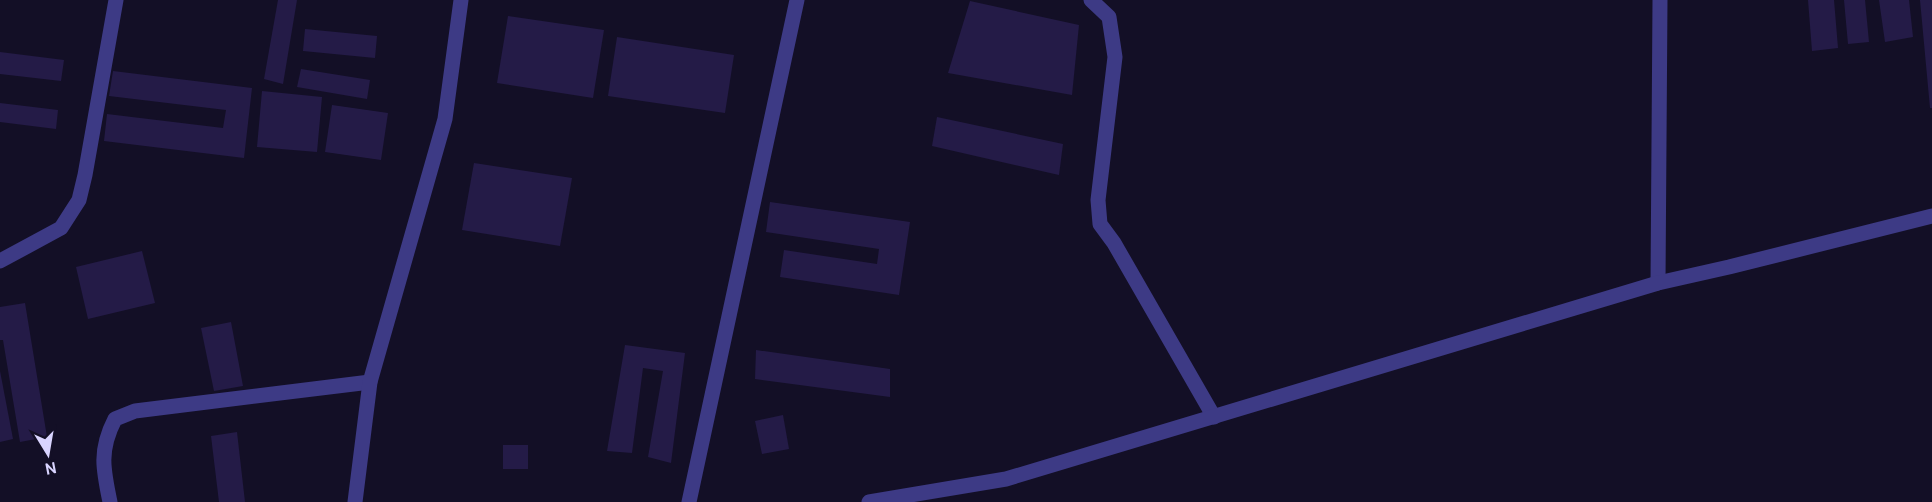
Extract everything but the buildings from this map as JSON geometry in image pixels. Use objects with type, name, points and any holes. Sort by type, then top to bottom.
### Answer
[{"type":"street","points":[[0,261],[61,228],[79,200],[116,0]]},
{"type":"street","points":[[355,502],[370,382],[444,119],[461,0]]},
{"type":"street","points":[[689,502],[797,0]]},
{"type":"street","points":[[1090,0],[1109,17],[1114,57],[1098,200],[1100,224],[1114,243],[1214,417]]},
{"type":"street","points":[[1658,283],[1660,0]]},
{"type":"street","points":[[869,502],[1006,479],[1658,283],[1932,216]]},
{"type":"street","points":[[110,502],[102,465],[107,434],[115,419],[135,411],[370,382]]}]
